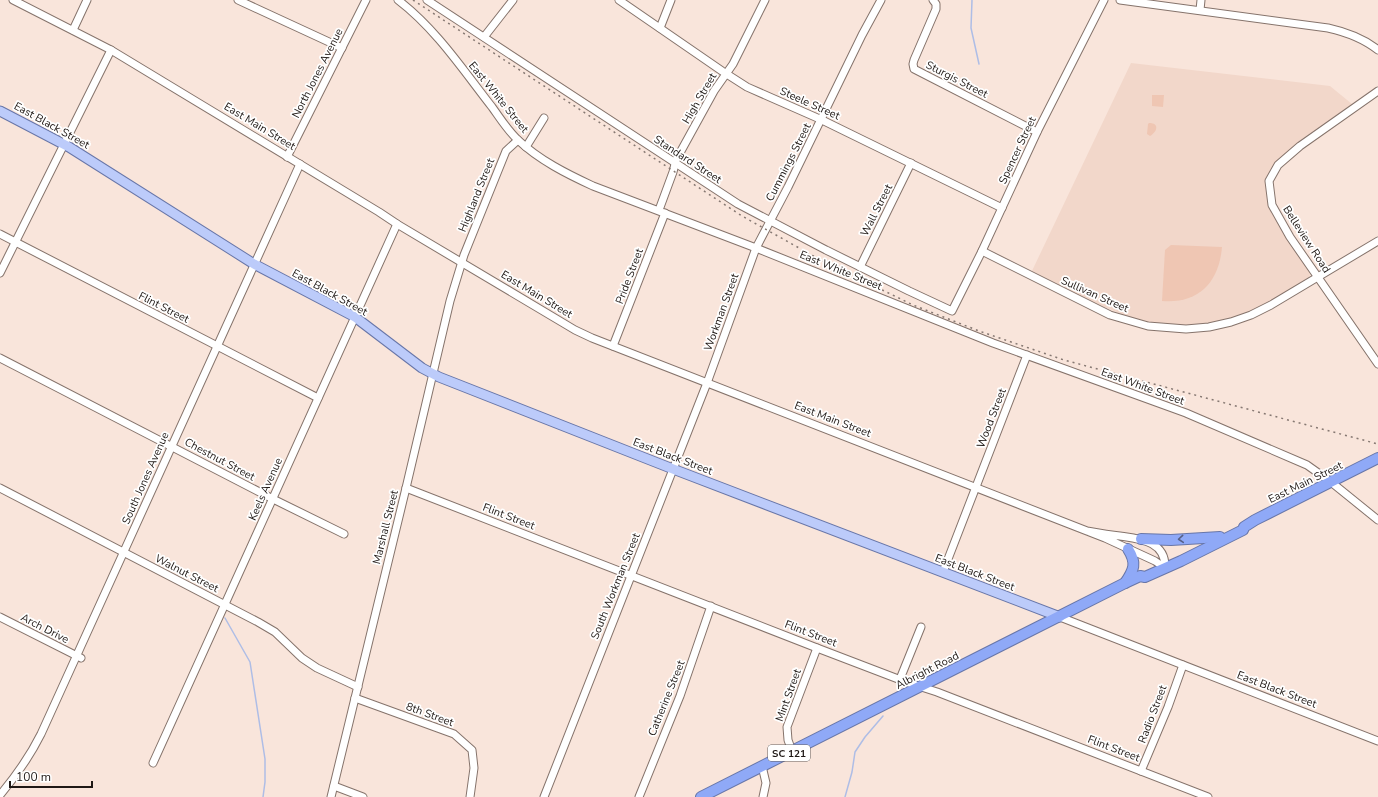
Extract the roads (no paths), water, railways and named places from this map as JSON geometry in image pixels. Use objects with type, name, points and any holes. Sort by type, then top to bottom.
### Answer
[{"type":"highway","name":"East Main Street","points":[[1163,565],[1243,530],[1244,527],[1255,520],[1378,458]]},
{"type":"highway","name":"East Main Street","points":[[1195,551],[1240,526],[1244,527]]},
{"type":"highway","points":[[1141,539],[1171,540],[1220,537]]},
{"type":"highway","points":[[1125,583],[1131,574],[1134,565],[1132,555],[1128,549]]},
{"type":"highway","name":"Albright Road","points":[[700,797],[1125,583],[1140,576],[1145,577],[1163,565]]},
{"type":"main road","name":"East Black Street","points":[[0,111],[64,144],[254,264],[355,317],[433,374],[673,469],[1060,617]]},
{"type":"street","name":"East Main Street","points":[[13,0],[111,50],[461,263],[575,330],[706,383],[1087,531],[1163,565]]},
{"type":"street","points":[[73,30],[88,0]]},
{"type":"street","points":[[238,0],[342,48]]},
{"type":"street","name":"North Jones Avenue","points":[[287,157],[366,0]]},
{"type":"street","name":"East White Street","points":[[398,0],[421,19],[438,38],[518,140],[555,167],[593,186],[756,248],[1027,355],[1186,413],[1307,465],[1331,482],[1378,520]]},
{"type":"street","name":"Standard Street","points":[[426,0],[738,204],[770,222],[952,311]]},
{"type":"street","points":[[484,38],[513,0]]},
{"type":"street","name":"Steele Street","points":[[619,0],[747,87],[822,120],[1002,208]]},
{"type":"street","points":[[660,28],[671,0]]},
{"type":"street","name":"High Street","points":[[662,212],[676,160],[714,91],[733,64],[765,0]]},
{"type":"street","name":"Cummings Street","points":[[756,248],[822,120],[862,35],[881,0]]},
{"type":"street","name":"Sturgis Street","points":[[933,0],[936,4],[936,9],[914,60],[914,69],[1037,132]]},
{"type":"street","name":"Spencer Street","points":[[952,311],[982,251],[1037,132],[1104,0]]},
{"type":"street","points":[[1120,0],[1328,28],[1347,32],[1369,42],[1378,50]]},
{"type":"street","points":[[1200,10],[1201,0]]},
{"type":"street","points":[[0,273],[111,50]]},
{"type":"street","name":"Belleview Road","points":[[1378,91],[1300,146],[1278,165],[1269,181],[1272,205],[1290,237],[1378,364]]},
{"type":"street","points":[[526,147],[544,118]]},
{"type":"street","name":"Highland Street","points":[[461,263],[506,151],[518,140]]},
{"type":"street","name":"Wall Street","points":[[860,266],[911,163]]},
{"type":"street","name":"South Jones Avenue","points":[[0,795],[13,780],[31,754],[79,657],[123,552],[300,164]]},
{"type":"street","name":"Pride Street","points":[[613,346],[662,212]]},
{"type":"street","name":"Keels Avenue","points":[[152,763],[397,224]]},
{"type":"street","name":"Flint Street","points":[[0,234],[318,398]]},
{"type":"street","name":"Sullivan Street","points":[[982,251],[1110,315],[1148,326],[1186,329],[1209,327],[1231,322],[1251,315],[1271,305],[1378,241]]},
{"type":"street","name":"Workman Street","points":[[706,383],[756,248]]},
{"type":"street","name":"Marshall Street","points":[[331,797],[450,300],[461,263]]},
{"type":"street","name":"Wood Street","points":[[942,572],[1027,355]]},
{"type":"street","name":"Chestnut Street","points":[[0,358],[344,534]]},
{"type":"street","name":"South Workman Street","points":[[544,797],[706,383]]},
{"type":"street","name":"Walnut Street","points":[[0,488],[274,632],[302,658],[317,668],[358,687]]},
{"type":"street","name":"Flint Street","points":[[406,488],[817,648],[921,686],[1208,797]]},
{"type":"street","name":"East Main Street","points":[[1087,531],[1141,539],[1157,547],[1161,552],[1163,565]]},
{"type":"street","name":"Catherine Street","points":[[639,797],[680,696],[711,606]]},
{"type":"street","name":"Arch Drive","points":[[0,617],[79,657]]},
{"type":"street","name":"East Black Street","points":[[1060,617],[1378,741]]},
{"type":"street","points":[[900,679],[921,627]]},
{"type":"street","name":"Mint Street","points":[[792,751],[788,740],[787,726],[817,648]]},
{"type":"street","name":"Radio Street","points":[[1142,771],[1183,665]]},
{"type":"street","name":"8th Street","points":[[355,698],[454,734],[472,750],[474,768],[470,797]]},
{"type":"street","points":[[762,766],[766,783],[763,797]]},
{"type":"street","points":[[334,786],[363,797]]},
{"type":"waterway","points":[[972,0],[971,28],[979,64]]},
{"type":"waterway","points":[[225,618],[250,662],[265,759],[265,782],[263,797]]},
{"type":"waterway","points":[[845,797],[852,772],[855,752],[865,737],[883,716]]},
{"type":"railway","points":[[413,0],[742,216],[817,258],[913,305],[979,331],[1064,360],[1378,444]]}]
